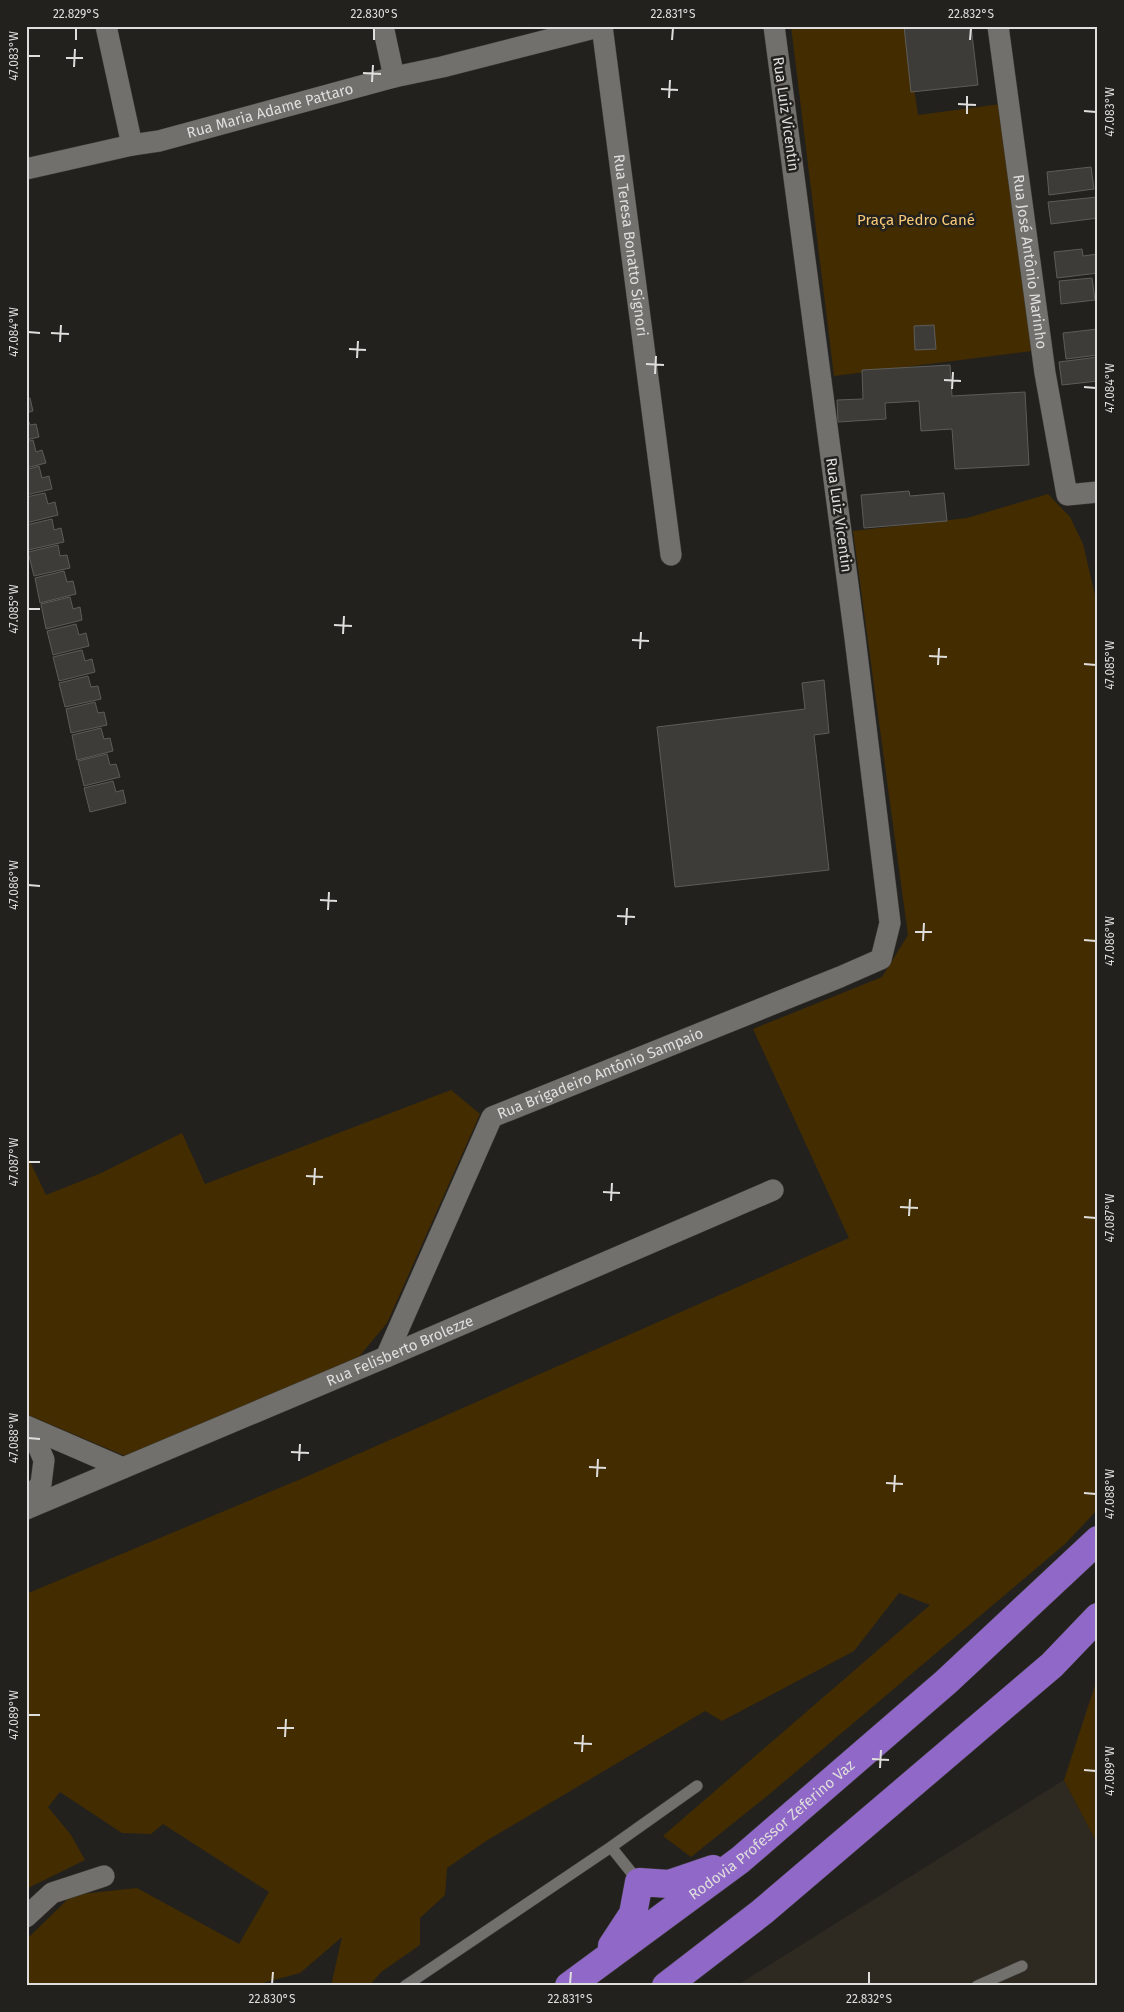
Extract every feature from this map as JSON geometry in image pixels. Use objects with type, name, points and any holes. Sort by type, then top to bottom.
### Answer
[{"type":"highway","name":"Rodovia Professor Zeferino Vaz","points":[[569,1986],[740,1860],[946,1682],[1098,1540]]},
{"type":"highway","points":[[666,1986],[762,1912],[1052,1665],[1098,1617]]},
{"type":"highway","points":[[598,1965],[633,1914],[640,1882],[670,1884],[740,1860]]},
{"type":"street","points":[[106,26],[132,145]]},
{"type":"street","points":[[383,26],[394,77]]},
{"type":"street","name":"Rua Maria Adame Pattaro","points":[[26,169],[132,145],[159,141],[394,77],[442,67],[602,26]]},
{"type":"street","name":"Rua Teresa Bonatto Signori","points":[[602,26],[671,555]]},
{"type":"street","name":"Rua Luiz Vicentin","points":[[774,26],[854,628],[890,923],[881,959],[840,977]]},
{"type":"street","name":"Rua José Antônio Marinho","points":[[998,26],[1045,373],[1067,495],[1098,492]]},
{"type":"street","name":"Rua Brigadeiro Antônio Sampaio","points":[[386,1357],[492,1117],[840,977]]},
{"type":"street","name":"Rua Felisberto Brolezze","points":[[26,1509],[386,1357],[773,1190]]},
{"type":"street","points":[[26,1426],[123,1468]]},
{"type":"street","points":[[26,1432],[35,1439],[44,1460],[41,1484],[26,1501]]},
{"type":"street","points":[[26,1918],[52,1893],[104,1876]]},
{"type":"lane","points":[[405,1986],[611,1847],[697,1786]]},
{"type":"lane","points":[[611,1847],[640,1882]]},
{"type":"lane","points":[[977,1986],[1022,1966]]},
{"type":"shaded area","points":[[1064,1780],[1098,1845],[1098,1986],[736,1986]]},
{"type":"green space","name":"Praça Pedro Cané","points":[[791,26],[905,26],[918,115],[1001,104],[1032,351],[834,376]]},
{"type":"green space","points":[[1048,494],[1070,517],[1083,544],[1098,608],[1098,1509],[1065,1544],[766,1797],[691,1857],[663,1836],[930,1605],[899,1593],[854,1651],[722,1721],[705,1711],[486,1841],[447,1868],[445,1895],[420,1918],[420,1945],[381,1972],[369,1986],[331,1986],[342,1937],[300,1973],[251,1986],[26,1986],[26,1940],[72,1895],[137,1888],[239,1944],[269,1892],[163,1824],[151,1834],[122,1833],[60,1792],[48,1807],[71,1835],[85,1860],[26,1889],[26,1594],[308,1476],[849,1238],[753,1029],[882,977],[908,935],[853,531],[967,518]]},
{"type":"green space","points":[[451,1090],[480,1114],[387,1323],[357,1359],[125,1456],[26,1414],[26,1153],[46,1195],[99,1174],[182,1133],[205,1184]]},
{"type":"green space","points":[[1098,1676],[1098,1845],[1064,1780]]},
{"type":"building","points":[[904,26],[971,26],[978,85],[911,92]]},
{"type":"building","points":[[1091,167],[1094,189],[1049,195],[1047,172]]},
{"type":"building","points":[[1098,197],[1098,218],[1051,224],[1048,202]]},
{"type":"building","points":[[1082,249],[1083,256],[1098,254],[1098,273],[1057,278],[1054,252]]},
{"type":"building","points":[[1092,278],[1095,300],[1061,304],[1059,281]]},
{"type":"building","points":[[934,325],[936,349],[915,350],[914,326]]},
{"type":"building","points":[[1098,329],[1098,355],[1066,359],[1063,333]]},
{"type":"building","points":[[1098,357],[1098,381],[1062,385],[1059,362]]},
{"type":"building","points":[[950,365],[952,396],[1025,392],[1029,465],[955,469],[952,429],[921,431],[919,401],[885,403],[886,419],[838,422],[837,400],[863,399],[862,370]]},
{"type":"building","points":[[30,398],[33,411],[26,413],[26,399]]},
{"type":"building","points":[[26,414],[30,425],[36,424],[39,437],[26,440]]},
{"type":"building","points":[[33,440],[36,452],[42,450],[46,463],[26,468],[26,442]]},
{"type":"building","points":[[39,466],[42,478],[49,476],[52,489],[26,495],[26,470]]},
{"type":"building","points":[[909,491],[910,496],[944,493],[947,521],[864,528],[861,495]]},
{"type":"building","points":[[45,493],[48,504],[55,502],[58,515],[26,523],[26,497]]},
{"type":"building","points":[[52,519],[54,530],[61,528],[64,542],[28,550],[26,525]]},
{"type":"building","points":[[58,545],[60,556],[67,555],[70,568],[34,576],[28,552]]},
{"type":"building","points":[[64,571],[67,582],[73,581],[76,594],[40,603],[35,578]]},
{"type":"building","points":[[70,597],[73,609],[80,607],[82,620],[46,629],[41,604]]},
{"type":"building","points":[[76,624],[79,635],[86,633],[89,646],[53,655],[47,631]]},
{"type":"building","points":[[82,650],[85,661],[92,659],[95,672],[59,681],[53,657]]},
{"type":"building","points":[[88,676],[91,687],[98,686],[101,699],[65,707],[59,683]]},
{"type":"building","points":[[824,680],[829,733],[814,735],[829,870],[675,887],[657,727],[805,709],[802,683]]},
{"type":"building","points":[[95,702],[98,713],[104,712],[107,725],[71,733],[66,709]]},
{"type":"building","points":[[101,728],[104,739],[110,738],[113,751],[77,760],[72,735]]},
{"type":"building","points":[[107,754],[110,765],[116,764],[120,777],[84,786],[78,761]]},
{"type":"building","points":[[113,781],[116,792],[123,790],[126,803],[90,812],[84,788]]}]
